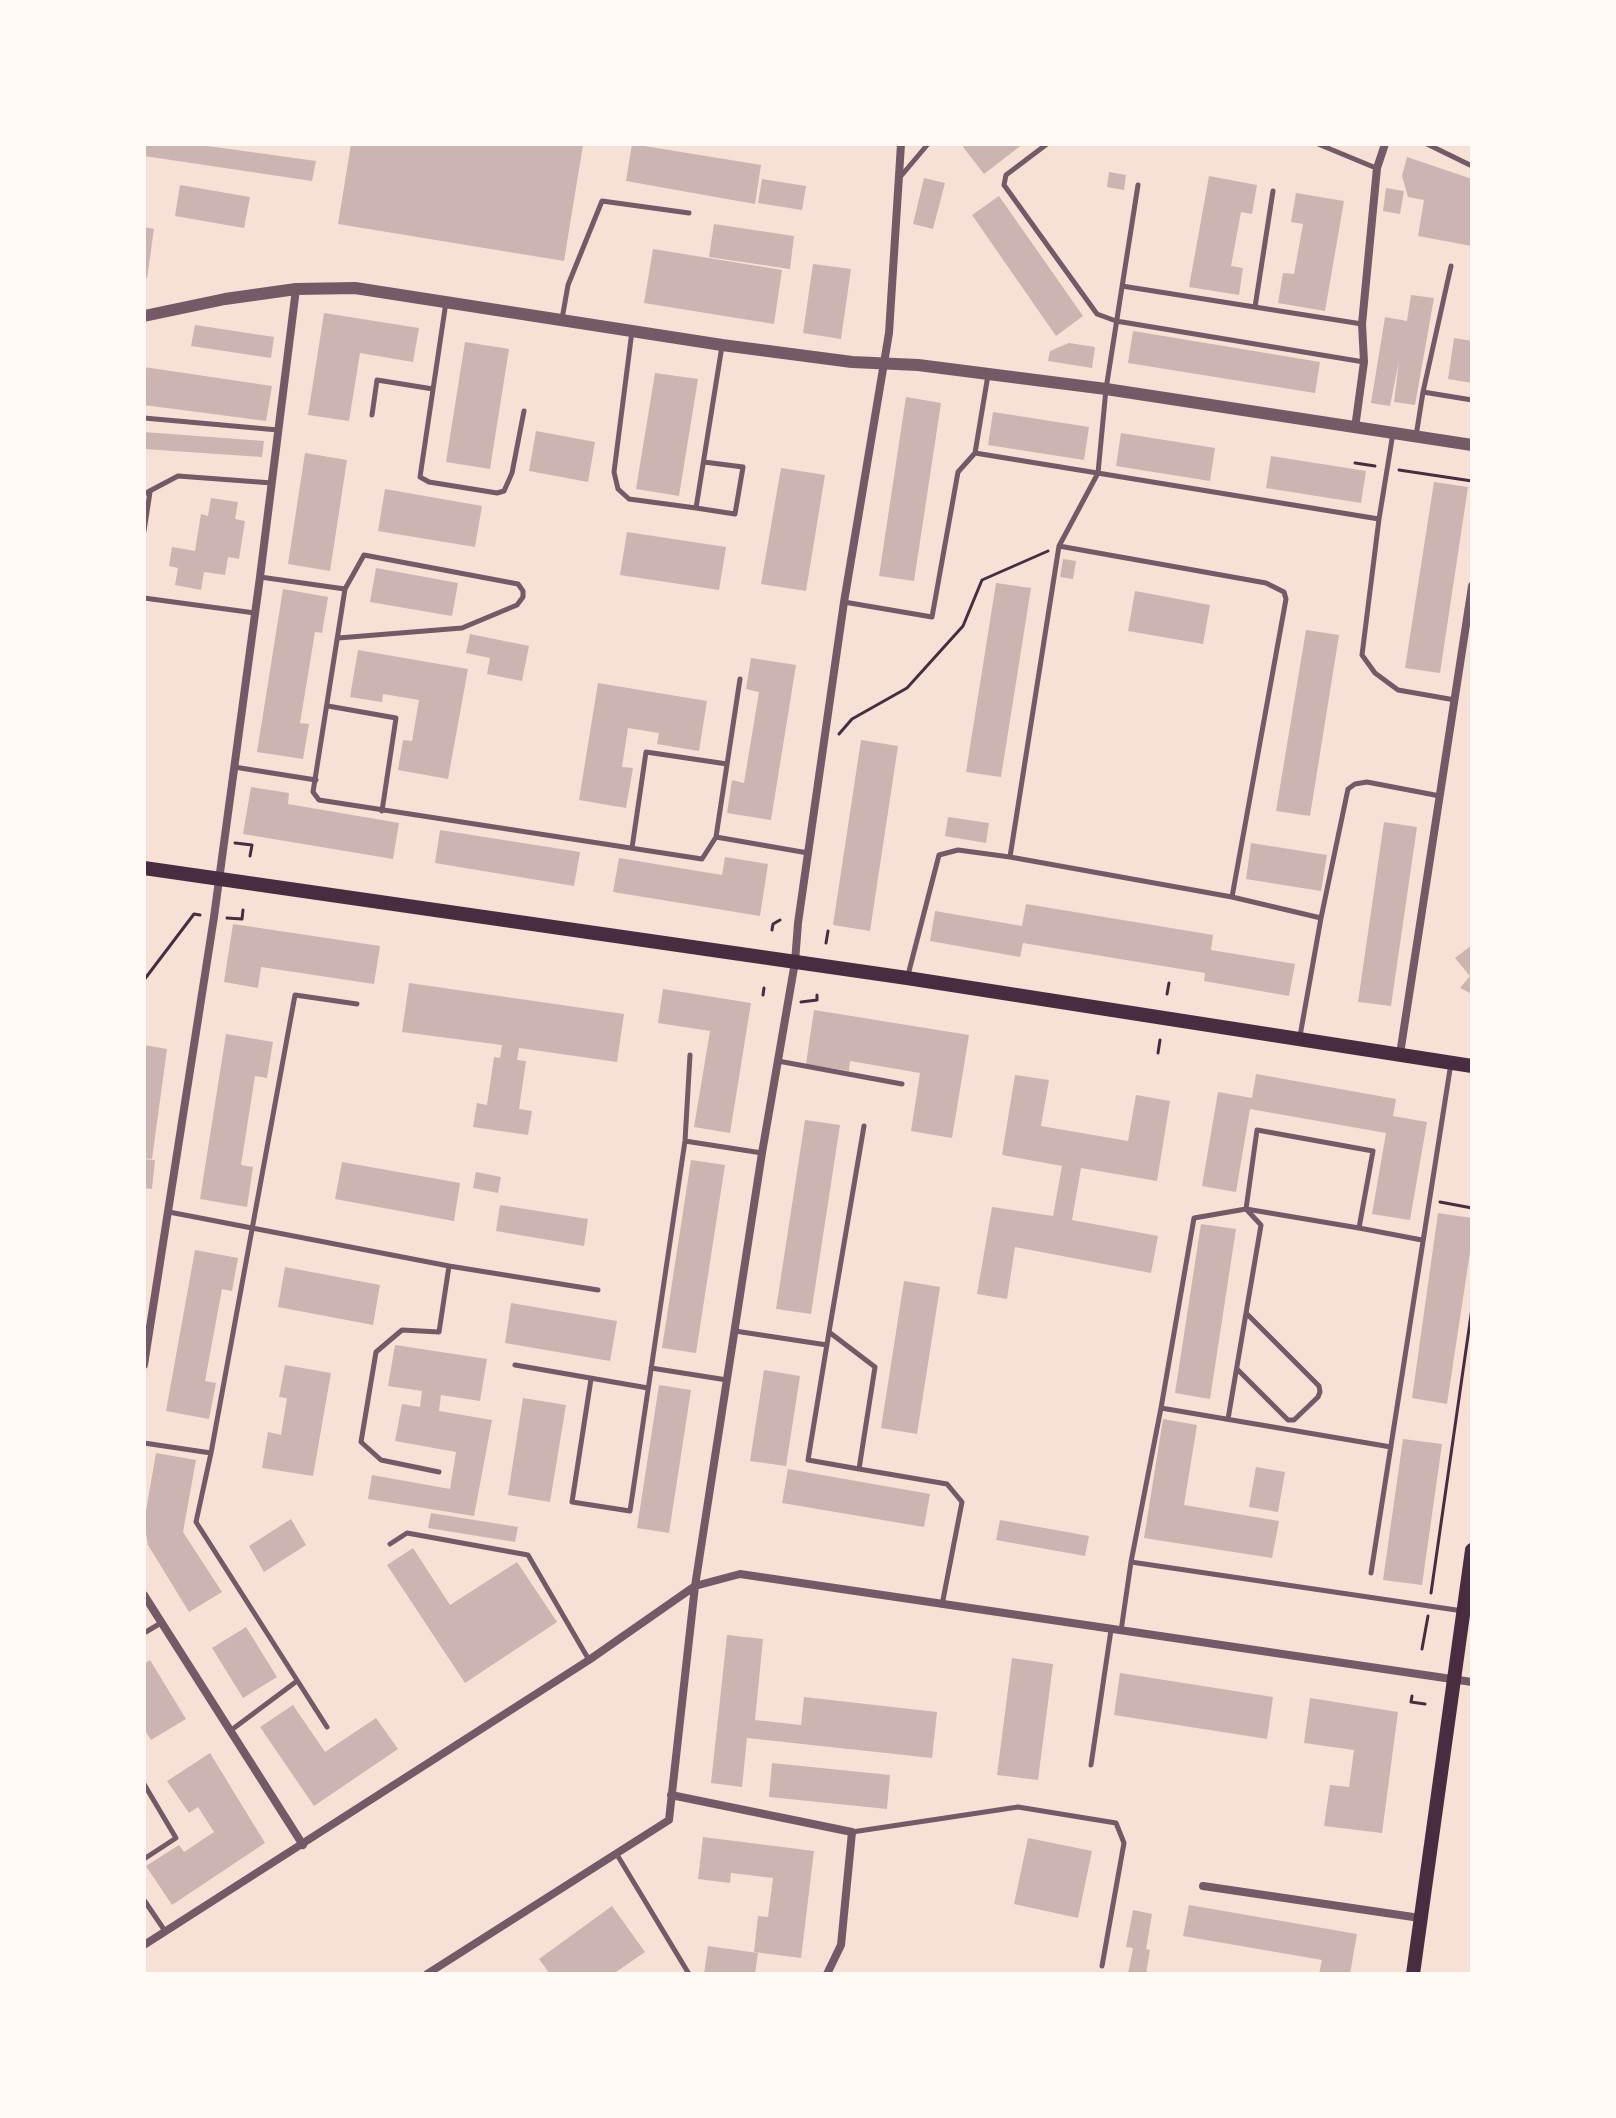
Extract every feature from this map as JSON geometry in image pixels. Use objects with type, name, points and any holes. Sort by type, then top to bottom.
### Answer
[{"type":"main road","points":[[144,868],[907,978],[1472,1066]]},
{"type":"main road","points":[[1413,1974],[1472,1550]]},
{"type":"street","points":[[427,1974],[669,1820],[695,1586],[795,962],[844,602],[889,333],[901,144]]},
{"type":"street","points":[[1355,428],[1364,362],[1362,324],[1377,168],[1385,144]]},
{"type":"street","points":[[144,316],[225,299],[296,289],[355,288],[722,345],[882,364],[918,365],[1106,389],[1472,445]]},
{"type":"street","points":[[144,1365],[223,841],[296,289]]},
{"type":"street","points":[[1400,1054],[1472,586]]},
{"type":"street","points":[[144,1945],[589,1660],[695,1586],[740,1574],[1472,1682]]},
{"type":"street","points":[[144,1595],[303,1845]]},
{"type":"street","points":[[671,1795],[852,1832],[841,1945],[827,1974]]},
{"type":"street","points":[[1203,1886],[1420,1918]]},
{"type":"lane","points":[[901,176],[928,144]]},
{"type":"lane","points":[[1047,144],[1006,175],[1004,185],[1097,314],[1116,321],[1364,362]]},
{"type":"lane","points":[[1318,144],[1377,168]]},
{"type":"lane","points":[[1427,144],[1472,166]]},
{"type":"lane","points":[[1010,857],[1059,546],[1098,473],[1106,389],[1138,185]]},
{"type":"lane","points":[[1255,307],[1273,191]]},
{"type":"lane","points":[[562,320],[568,285],[602,201],[689,213]]},
{"type":"lane","points":[[1416,436],[1451,266]]},
{"type":"lane","points":[[1122,286],[1362,324]]},
{"type":"lane","points":[[446,301],[420,477],[429,482],[497,493],[504,491],[512,473],[524,411]]},
{"type":"lane","points":[[632,331],[614,472],[618,489],[629,499],[735,514],[743,467],[704,462]]},
{"type":"lane","points":[[696,508],[722,345]]},
{"type":"lane","points":[[844,602],[932,617],[958,472],[975,453],[988,374]]},
{"type":"lane","points":[[372,415],[377,380],[433,389]]},
{"type":"lane","points":[[1423,392],[1472,400]]},
{"type":"lane","points":[[144,418],[279,430]]},
{"type":"lane","points":[[1393,433],[1362,655],[1375,673],[1398,690],[1456,700]]},
{"type":"lane","points":[[975,453],[1379,519]]},
{"type":"lane","points":[[144,531],[147,493],[178,476],[272,483]]},
{"type":"lane","points":[[1059,546],[1266,583],[1284,592],[1286,599],[1232,897]]},
{"type":"lane","points":[[338,638],[462,628],[517,605],[523,591],[518,584],[364,555],[345,589],[313,792],[319,800],[702,859],[716,837],[740,679]]},
{"type":"lane","points":[[260,577],[345,589]]},
{"type":"lane","points":[[144,598],[255,613]]},
{"type":"lane","points":[[328,706],[396,718],[382,811]]},
{"type":"lane","points":[[632,848],[646,752],[727,764]]},
{"type":"lane","points":[[233,767],[316,780]]},
{"type":"lane","points":[[1300,1037],[1348,789],[1367,782],[1441,797]]},
{"type":"lane","points":[[716,837],[808,853]]},
{"type":"lane","points":[[907,978],[939,855],[958,850],[1232,897],[1321,918]]},
{"type":"lane","points":[[327,1727],[196,1522],[295,995],[357,1004]]},
{"type":"lane","points":[[591,1379],[572,1502],[630,1511],[685,1141],[690,1055]]},
{"type":"lane","points":[[778,1061],[902,1084]]},
{"type":"lane","points":[[1371,1573],[1451,1062]]},
{"type":"lane","points":[[864,1126],[808,1460],[947,1484],[962,1502],[942,1605]]},
{"type":"lane","points":[[1246,1209],[1257,1130],[1373,1151],[1359,1228]]},
{"type":"lane","points":[[685,1141],[762,1153]]},
{"type":"lane","points":[[1091,1765],[1161,1408],[1194,1218],[1246,1209],[1422,1240]]},
{"type":"lane","points":[[1228,1419],[1261,1225],[1246,1209]]},
{"type":"lane","points":[[169,1212],[449,1266],[598,1290]]},
{"type":"lane","points":[[439,1472],[381,1460],[361,1442],[376,1352],[402,1330],[439,1332],[449,1266]]},
{"type":"lane","points":[[1237,1369],[1288,1420],[1294,1420],[1318,1397],[1319,1386],[1246,1313]]},
{"type":"lane","points":[[735,1331],[827,1345]]},
{"type":"lane","points":[[829,1332],[875,1367],[859,1469]]},
{"type":"lane","points":[[515,1365],[648,1388]]},
{"type":"lane","points":[[651,1368],[727,1380]]},
{"type":"lane","points":[[1161,1408],[1391,1447]]},
{"type":"lane","points":[[144,1443],[211,1453]]},
{"type":"lane","points":[[390,1544],[407,1533],[528,1555],[589,1660]]},
{"type":"lane","points":[[1131,1562],[1464,1612]]},
{"type":"lane","points":[[144,1633],[162,1623]]},
{"type":"lane","points":[[230,1731],[297,1681]]},
{"type":"lane","points":[[144,1784],[176,1838],[144,1859]]},
{"type":"lane","points":[[852,1832],[1018,1807],[1116,1823],[1124,1843],[1102,1966]]},
{"type":"lane","points":[[615,1853],[689,1974]]},
{"type":"lane","points":[[144,1900],[166,1931]]},
{"type":"path","points":[[1355,463],[1472,481]]},
{"type":"path","points":[[823,754],[852,719],[907,688],[954,637],[963,626],[982,580],[1059,546]]},
{"type":"path","points":[[223,841],[252,845],[250,856]]},
{"type":"path","points":[[227,918],[242,919],[243,910]]},
{"type":"path","points":[[144,980],[194,914],[202,915]]},
{"type":"path","points":[[772,930],[773,924],[780,920]]},
{"type":"path","points":[[826,943],[828,931]]},
{"type":"path","points":[[1167,994],[1169,983]]},
{"type":"path","points":[[763,995],[764,988]]},
{"type":"path","points":[[801,1002],[817,1000],[817,995]]},
{"type":"path","points":[[1158,1053],[1160,1040]]},
{"type":"path","points":[[1429,1200],[1472,1208]]},
{"type":"path","points":[[1422,1649],[1472,1308]]},
{"type":"path","points":[[1412,1696],[1411,1702],[1425,1704]]},
{"type":"building","points":[[144,144],[193,144],[316,161],[312,181],[144,156]]},
{"type":"building","points":[[351,144],[583,145],[564,261],[338,224]]},
{"type":"building","points":[[632,144],[761,165],[755,204],[626,181]]},
{"type":"building","points":[[967,144],[1023,144],[984,174],[963,147]]},
{"type":"building","points":[[1407,157],[1472,179],[1472,246],[1418,236],[1424,200],[1408,197],[1402,176]]},
{"type":"building","points":[[1109,172],[1126,175],[1124,190],[1107,187]]},
{"type":"building","points":[[1209,176],[1257,185],[1252,214],[1241,212],[1231,266],[1243,268],[1239,295],[1189,287]]},
{"type":"building","points":[[924,178],[945,183],[933,229],[913,224]]},
{"type":"building","points":[[762,179],[806,186],[802,210],[758,203]]},
{"type":"building","points":[[180,185],[250,197],[244,228],[175,216]]},
{"type":"building","points":[[1386,188],[1404,191],[1400,214],[1383,211]]},
{"type":"building","points":[[1296,193],[1344,201],[1325,311],[1278,303],[1283,273],[1294,274],[1303,224],[1291,222]]},
{"type":"building","points":[[999,196],[1083,316],[1056,336],[972,215]]},
{"type":"building","points":[[714,224],[794,236],[790,269],[709,257]]},
{"type":"building","points":[[144,227],[154,229],[147,278],[144,278]]},
{"type":"building","points":[[653,249],[782,270],[774,324],[644,303]]},
{"type":"building","points":[[813,264],[851,269],[841,339],[803,333]]},
{"type":"building","points":[[1411,295],[1434,298],[1415,405],[1394,402],[1399,361],[1390,406],[1371,403],[1385,317],[1407,321]]},
{"type":"building","points":[[324,313],[419,328],[413,362],[360,353],[349,421],[308,415]]},
{"type":"building","points":[[195,325],[274,337],[271,358],[191,346]]},
{"type":"building","points":[[1133,331],[1320,362],[1315,393],[1128,363]]},
{"type":"building","points":[[1454,338],[1472,341],[1472,383],[1448,379]]},
{"type":"building","points":[[465,342],[509,349],[490,469],[446,462]]},
{"type":"building","points":[[1069,343],[1095,347],[1092,368],[1048,361],[1050,351]]},
{"type":"building","points":[[144,367],[272,386],[266,421],[144,405]]},
{"type":"building","points":[[655,373],[698,379],[679,496],[636,489]]},
{"type":"building","points":[[906,397],[941,403],[914,581],[879,576]]},
{"type":"building","points":[[993,412],[1089,427],[1084,460],[988,445]]},
{"type":"building","points":[[536,431],[595,442],[588,482],[529,471]]},
{"type":"building","points":[[144,432],[264,441],[262,457],[144,449]]},
{"type":"building","points":[[1121,433],[1215,448],[1210,481],[1116,466]]},
{"type":"building","points":[[305,453],[347,460],[330,571],[288,564]]},
{"type":"building","points":[[1271,456],[1366,471],[1361,503],[1266,488]]},
{"type":"building","points":[[781,468],[825,475],[806,591],[761,584]]},
{"type":"building","points":[[1434,482],[1468,487],[1440,673],[1405,668]]},
{"type":"building","points":[[385,489],[482,506],[475,547],[378,531]]},
{"type":"building","points":[[211,498],[238,502],[235,519],[245,521],[239,559],[228,557],[225,575],[204,572],[201,590],[175,585],[178,568],[169,566],[172,547],[195,551],[201,514],[208,516]]},
{"type":"building","points":[[627,532],[726,547],[719,590],[620,575]]},
{"type":"building","points":[[1063,559],[1076,561],[1073,579],[1060,577]]},
{"type":"building","points":[[376,568],[458,583],[452,616],[370,602]]},
{"type":"building","points":[[996,583],[1031,588],[1001,777],[966,772]]},
{"type":"building","points":[[283,589],[328,597],[322,633],[315,632],[300,723],[309,724],[303,759],[257,752]]},
{"type":"building","points":[[1135,591],[1210,605],[1203,644],[1128,631]]},
{"type":"building","points":[[1306,630],[1339,635],[1310,816],[1276,811]]},
{"type":"building","points":[[470,634],[529,646],[522,681],[487,674],[490,658],[466,653]]},
{"type":"building","points":[[358,650],[468,669],[448,779],[398,770],[403,740],[412,741],[419,700],[383,694],[382,702],[350,697]]},
{"type":"building","points":[[751,658],[796,665],[771,820],[727,813],[732,780],[744,783],[759,692],[746,689]]},
{"type":"building","points":[[598,683],[707,701],[699,751],[657,744],[659,733],[628,728],[622,767],[633,768],[626,808],[579,800]]},
{"type":"building","points":[[861,740],[898,746],[870,931],[833,925]]},
{"type":"building","points":[[251,787],[289,793],[288,804],[399,823],[393,859],[243,834]]},
{"type":"building","points":[[948,817],[989,823],[986,843],[945,836]]},
{"type":"building","points":[[1384,822],[1417,827],[1391,1006],[1358,1002]]},
{"type":"building","points":[[440,830],[580,852],[574,886],[435,863]]},
{"type":"building","points":[[1251,843],[1327,855],[1321,891],[1246,879]]},
{"type":"building","points":[[725,857],[768,864],[760,916],[613,892],[619,858],[722,875]]},
{"type":"building","points":[[1026,904],[1213,935],[1211,950],[1295,964],[1289,996],[1204,981],[1205,973],[1023,943],[1020,957],[930,941],[935,911],[1022,926]]},
{"type":"building","points":[[233,924],[380,946],[374,984],[261,967],[258,988],[224,982]]},
{"type":"building","points":[[1472,945],[1472,994],[1460,988],[1470,976],[1455,958]]},
{"type":"building","points":[[409,983],[624,1014],[617,1062],[519,1048],[517,1060],[526,1061],[519,1109],[532,1111],[528,1135],[473,1127],[477,1103],[487,1105],[494,1057],[500,1058],[502,1045],[402,1032]]},
{"type":"building","points":[[663,989],[751,1003],[730,1133],[694,1127],[710,1031],[658,1023]]},
{"type":"building","points":[[814,1010],[969,1035],[952,1138],[911,1131],[920,1073],[850,1061],[849,1071],[806,1064]]},
{"type":"building","points":[[226,1034],[273,1042],[267,1078],[255,1076],[241,1165],[253,1167],[247,1207],[200,1199]]},
{"type":"building","points":[[144,1045],[167,1049],[152,1159],[144,1158]]},
{"type":"building","points":[[1256,1074],[1396,1099],[1393,1116],[1427,1122],[1410,1220],[1372,1214],[1386,1133],[1250,1109],[1236,1192],[1202,1186],[1218,1092],[1252,1098]]},
{"type":"building","points":[[1015,1075],[1049,1080],[1041,1126],[1128,1141],[1136,1095],[1170,1101],[1157,1181],[1081,1168],[1072,1220],[1158,1236],[1151,1273],[1015,1247],[1007,1299],[977,1294],[992,1207],[1053,1216],[1062,1166],[1002,1155]]},
{"type":"building","points":[[805,1120],[840,1125],[811,1314],[776,1309]]},
{"type":"building","points":[[144,1159],[155,1160],[152,1189],[144,1188]]},
{"type":"building","points":[[691,1160],[725,1165],[696,1353],[662,1348]]},
{"type":"building","points":[[342,1162],[460,1183],[454,1221],[335,1199]]},
{"type":"building","points":[[476,1172],[501,1177],[498,1193],[473,1188]]},
{"type":"building","points":[[500,1205],[588,1219],[584,1246],[496,1231]]},
{"type":"building","points":[[1438,1213],[1472,1218],[1472,1239],[1447,1404],[1412,1398]]},
{"type":"building","points":[[1201,1224],[1236,1229],[1210,1399],[1175,1393]]},
{"type":"building","points":[[195,1250],[238,1258],[232,1291],[222,1289],[205,1381],[216,1383],[209,1419],[166,1411]]},
{"type":"building","points":[[285,1267],[380,1285],[373,1325],[278,1307]]},
{"type":"building","points":[[904,1281],[940,1287],[917,1434],[881,1428]]},
{"type":"building","points":[[511,1303],[617,1321],[610,1361],[505,1343]]},
{"type":"building","points":[[395,1345],[487,1359],[480,1401],[441,1395],[439,1411],[492,1420],[474,1516],[368,1499],[372,1475],[450,1489],[456,1452],[395,1441],[402,1404],[420,1407],[422,1391],[388,1386]]},
{"type":"building","points":[[285,1365],[331,1373],[313,1476],[262,1468],[268,1432],[281,1435],[287,1398],[279,1397]]},
{"type":"building","points":[[764,1370],[800,1376],[786,1466],[750,1461]]},
{"type":"building","points":[[659,1385],[691,1390],[669,1533],[637,1528]]},
{"type":"building","points":[[523,1398],[566,1405],[550,1502],[508,1495]]},
{"type":"building","points":[[1163,1419],[1197,1425],[1184,1505],[1279,1521],[1272,1558],[1144,1538]]},
{"type":"building","points":[[1403,1439],[1442,1444],[1422,1585],[1383,1580]]},
{"type":"building","points":[[156,1453],[196,1460],[183,1532],[222,1592],[189,1612],[148,1545],[144,1522]]},
{"type":"building","points":[[1256,1467],[1285,1472],[1278,1512],[1249,1507]]},
{"type":"building","points":[[788,1469],[930,1494],[924,1527],[782,1503]]},
{"type":"building","points":[[431,1513],[518,1527],[515,1542],[428,1528]]},
{"type":"building","points":[[291,1519],[306,1545],[264,1572],[249,1546]]},
{"type":"building","points":[[1000,1520],[1089,1536],[1085,1556],[996,1540]]},
{"type":"building","points":[[413,1548],[450,1605],[517,1562],[557,1622],[465,1683],[387,1565]]},
{"type":"building","points":[[246,1627],[277,1677],[243,1698],[212,1648]]},
{"type":"building","points":[[727,1635],[763,1639],[755,1720],[801,1725],[804,1697],[937,1712],[932,1758],[747,1738],[742,1787],[711,1783]]},
{"type":"building","points":[[1012,1658],[1053,1664],[1038,1780],[997,1775]]},
{"type":"building","points":[[150,1660],[186,1719],[151,1740],[144,1729],[144,1664]]},
{"type":"building","points":[[1120,1673],[1273,1697],[1267,1739],[1114,1715]]},
{"type":"building","points":[[1310,1698],[1398,1712],[1382,1833],[1324,1826],[1330,1785],[1349,1787],[1354,1750],[1304,1743]]},
{"type":"building","points":[[293,1705],[325,1752],[376,1718],[398,1749],[314,1806],[260,1727]]},
{"type":"building","points":[[210,1753],[265,1843],[172,1905],[146,1866],[179,1845],[184,1852],[214,1832],[198,1807],[189,1813],[167,1781]]},
{"type":"building","points":[[772,1763],[890,1775],[887,1809],[769,1797]]},
{"type":"building","points":[[703,1837],[814,1851],[801,1958],[754,1952],[758,1916],[768,1917],[773,1878],[731,1873],[730,1883],[698,1879]]},
{"type":"building","points":[[1028,1838],[1092,1851],[1078,1918],[1014,1904]]},
{"type":"building","points":[[1189,1905],[1357,1934],[1350,1974],[1319,1974],[1322,1960],[1183,1936]]},
{"type":"building","points":[[612,1906],[645,1952],[613,1974],[550,1974],[539,1959]]},
{"type":"building","points":[[1133,1910],[1152,1914],[1146,1949],[1150,1950],[1146,1974],[1128,1974],[1133,1948],[1126,1947]]},
{"type":"building","points":[[708,1946],[758,1953],[755,1974],[704,1974]]}]
